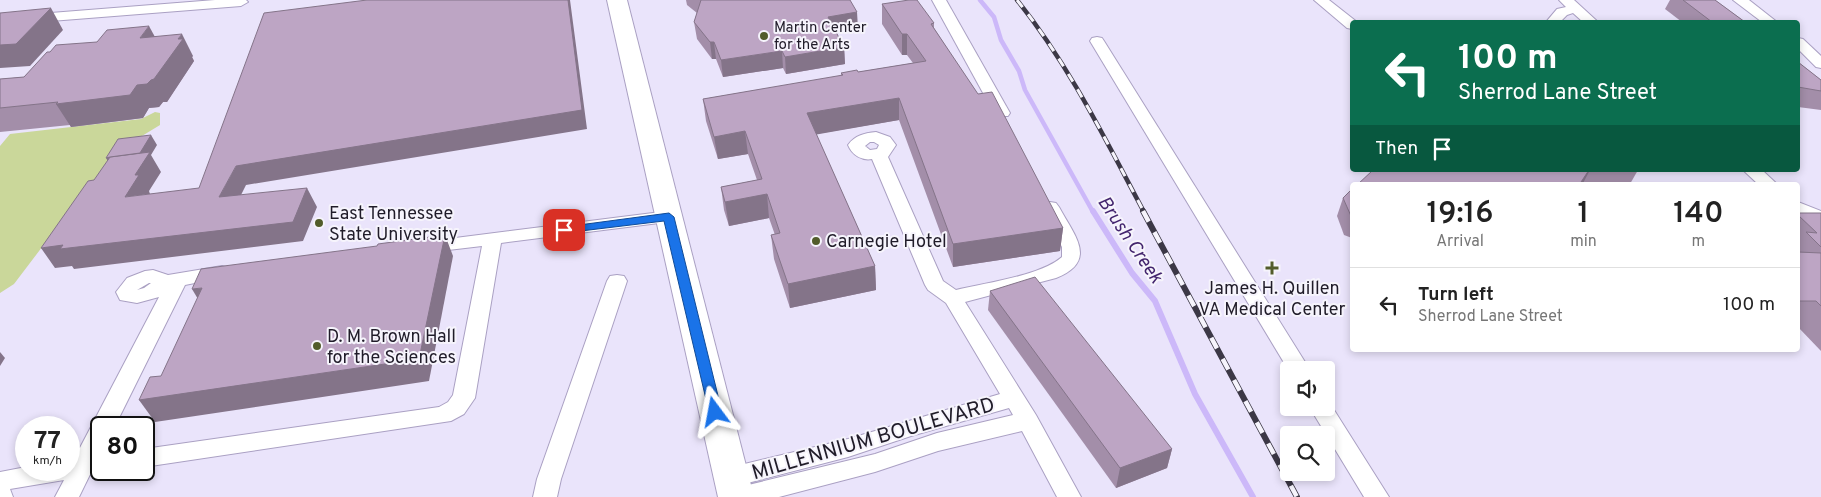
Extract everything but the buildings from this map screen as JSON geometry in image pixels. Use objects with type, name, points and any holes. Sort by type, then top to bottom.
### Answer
[{"type":"highway","points":[[617,0],[736,490]]},
{"type":"street","points":[[105,13],[116,0]]},
{"type":"street","points":[[939,0],[1010,129]]},
{"type":"street","points":[[1321,0],[1350,23]]},
{"type":"street","points":[[1740,0],[1767,20]]},
{"type":"street","points":[[0,21],[241,2]]},
{"type":"street","points":[[1555,20],[1571,4],[1589,20]]},
{"type":"street","points":[[1097,41],[1293,361]]},
{"type":"street","points":[[1800,44],[1821,64]]},
{"type":"street","points":[[878,154],[935,285],[953,298],[1026,421],[1042,443],[1069,497]]},
{"type":"street","points":[[1754,172],[1766,182]]},
{"type":"street","points":[[953,298],[1058,271],[1071,259],[1071,247],[1045,196]]},
{"type":"street","points":[[1800,208],[1821,218]]},
{"type":"street","points":[[406,250],[669,217]]},
{"type":"street","points":[[1800,226],[1821,225]]},
{"type":"street","points":[[155,456],[443,415],[456,408],[464,398],[493,238]]},
{"type":"street","points":[[107,416],[162,279],[237,270]]},
{"type":"street","points":[[545,497],[549,479],[617,281]]},
{"type":"street","name":"MILLENNIUM BOULEVARD","points":[[736,490],[848,448],[909,428],[1014,398]]},
{"type":"street","points":[[1326,416],[1377,497]]},
{"type":"street","points":[[736,490],[875,463],[937,442],[1026,421]]},
{"type":"street","points":[[80,467],[90,449]]},
{"type":"street","points":[[0,482],[15,479]]},
{"type":"street","points":[[67,497],[74,481]]},
{"type":"green space","points":[[155,112],[160,113],[160,125],[114,153],[97,178],[77,201],[14,284],[0,293],[0,146],[10,134],[141,119]]},
{"type":"waterway","name":"Brush Creek","points":[[980,0],[994,17],[1001,40],[1019,71],[1025,90],[1093,212]]},
{"type":"waterway","name":"Brush Creek","points":[[1093,211],[1132,273],[1155,301],[1195,394],[1253,497]]},
{"type":"railway","points":[[1017,0],[1070,76],[1144,212]]},
{"type":"railway","points":[[1143,211],[1297,497]]},
{"type":"place","name":"Martin Center for the Arts","points":[[764,36]]},
{"type":"place","name":"East Tennessee State University","points":[[319,223]]},
{"type":"place","name":"Carnegie Hotel","points":[[816,241]]},
{"type":"place","name":"James H. Quillen VA Medical Center","points":[[1272,268]]},
{"type":"place","name":"D. M. Brown Hall for the Sciences","points":[[317,346]]},
{"type":"route","points":[[564,230],[669,217],[715,412]]}]
